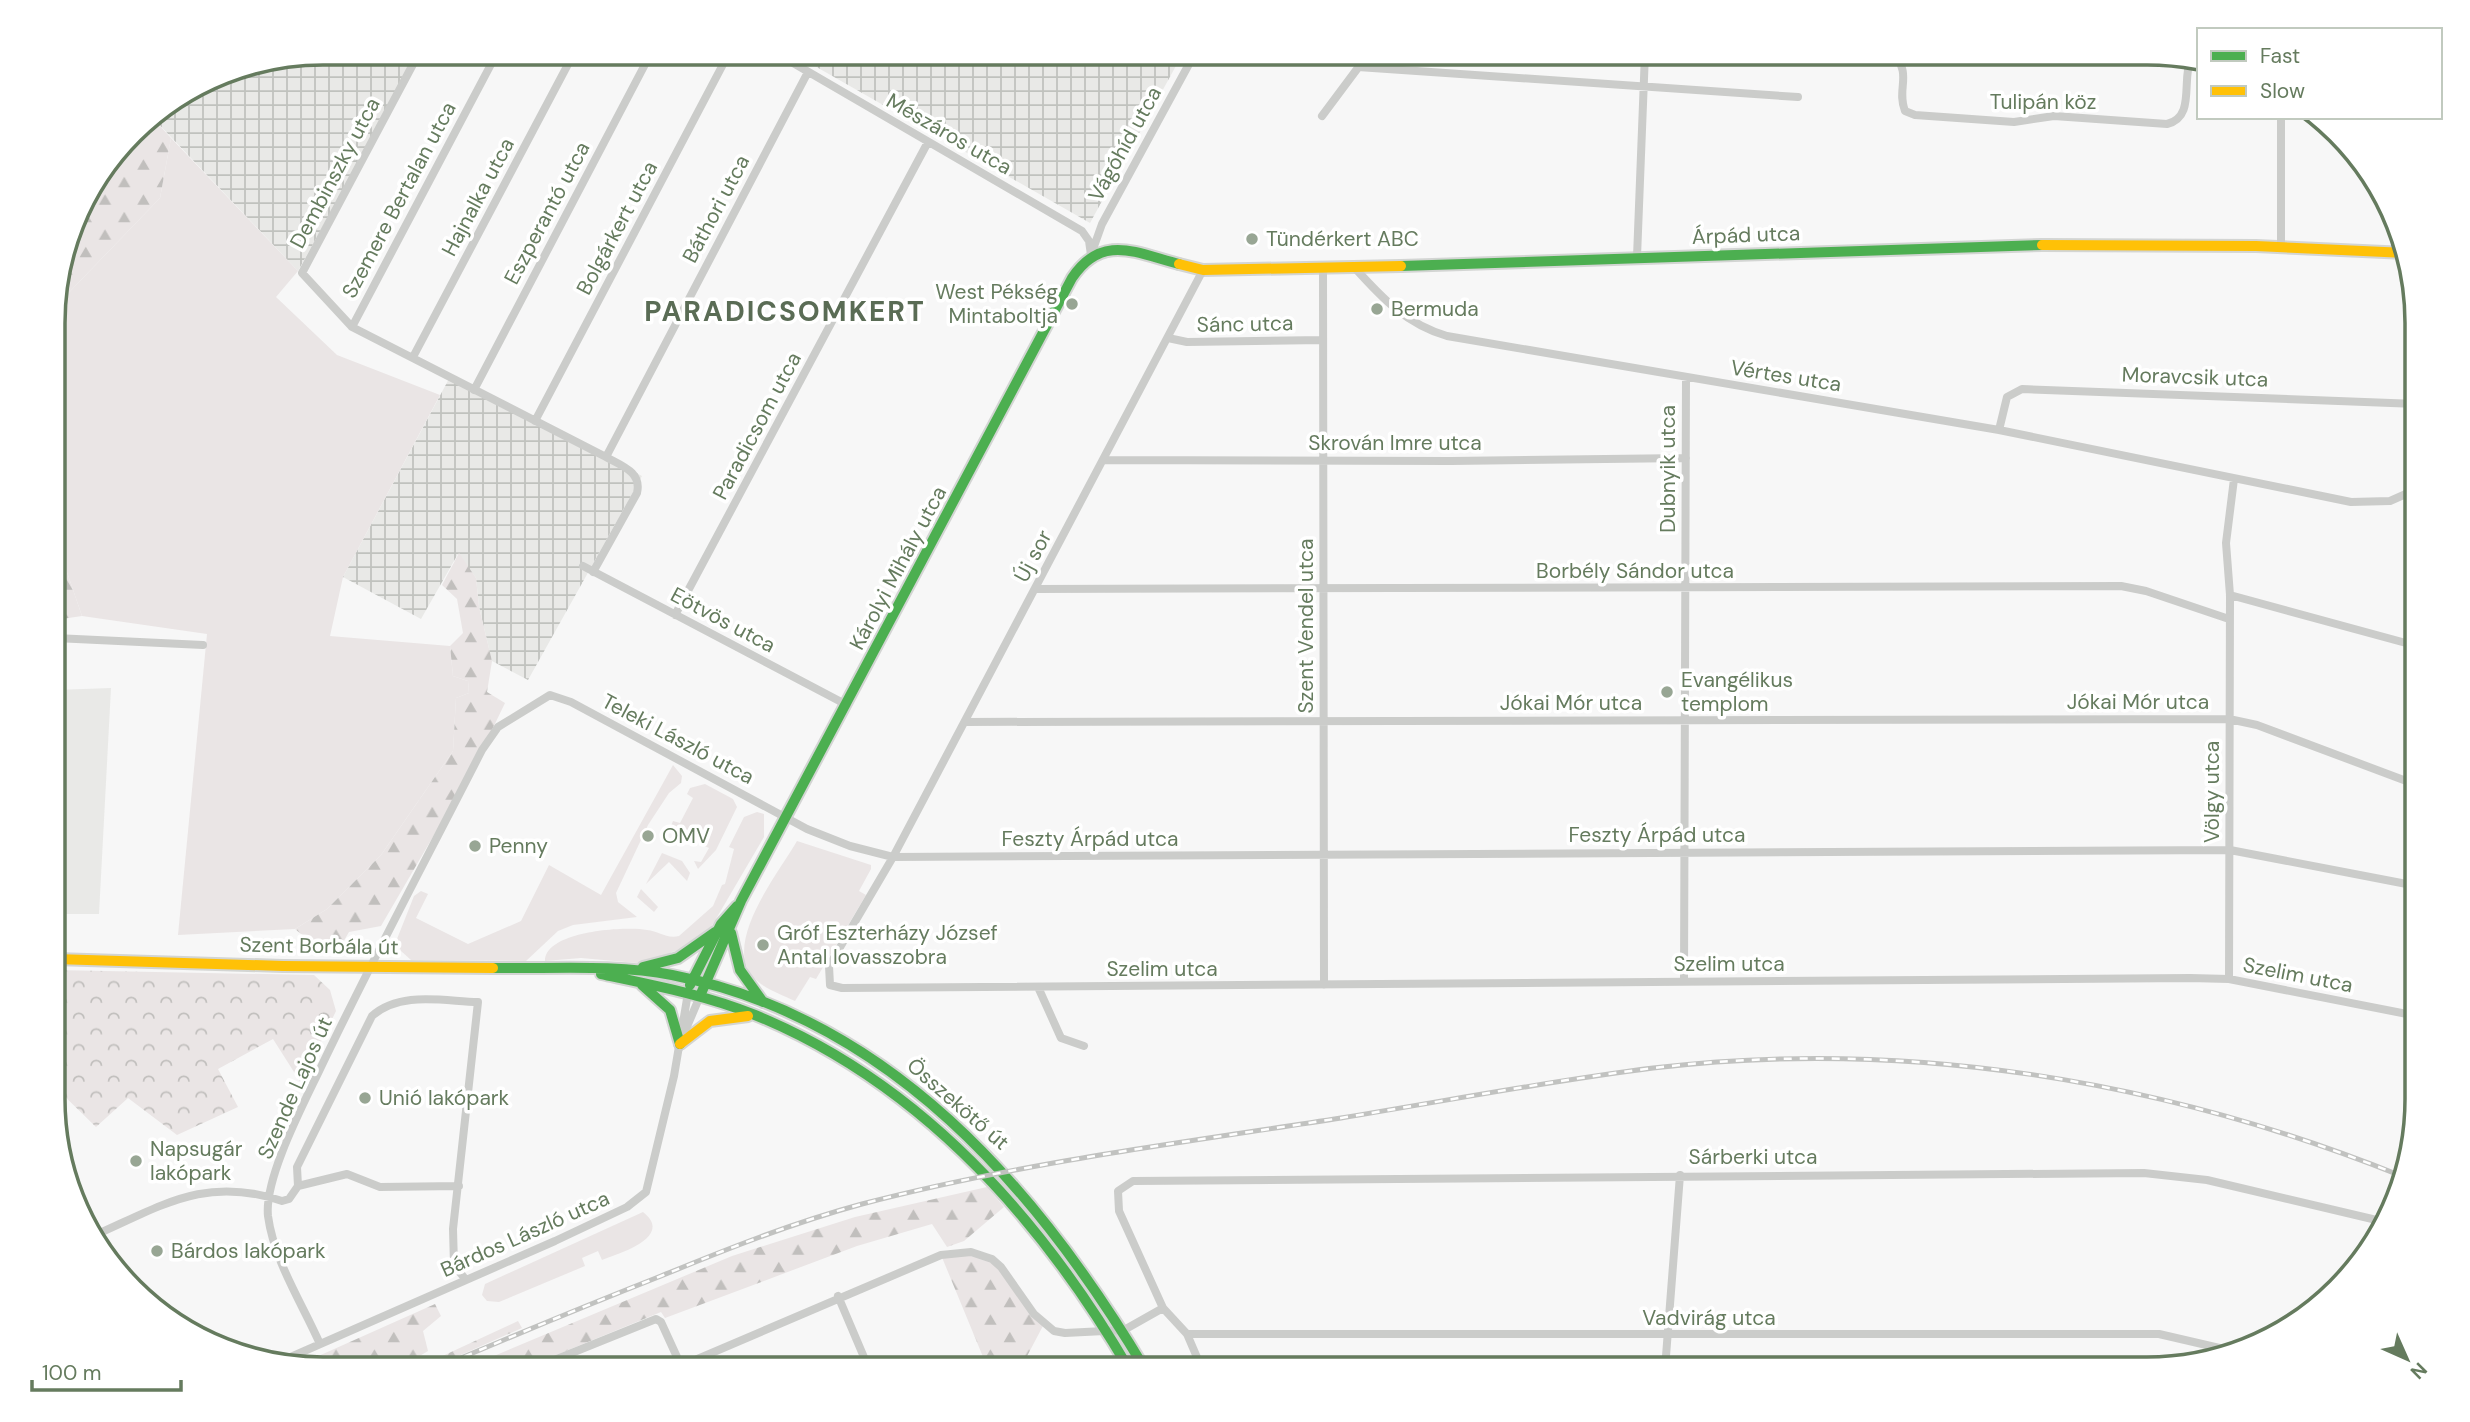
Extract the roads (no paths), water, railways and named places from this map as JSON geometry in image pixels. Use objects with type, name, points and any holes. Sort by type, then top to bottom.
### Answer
[{"type":"street","name":"Dembinszky utca","points":[[352,327],[302,274],[412,65]]},
{"type":"street","name":"Szemere Bertalan utca","points":[[352,327],[490,65]]},
{"type":"street","name":"Hajnalka utca","points":[[413,357],[567,65]]},
{"type":"street","name":"Eszperantó utca","points":[[474,390],[644,65]]},
{"type":"street","name":"Bolgárkert utca","points":[[535,421],[722,65]]},
{"type":"street","name":"Mészáros utca","points":[[797,65],[1082,231],[1088,241],[1091,255]]},
{"type":"street","name":"Vágóhíd utca","points":[[1091,255],[1102,224],[1188,65]]},
{"type":"street","points":[[1637,257],[1644,65]]},
{"type":"street","name":"Tulipán köz","points":[[1901,65],[1905,78],[1902,103],[1905,111],[1916,116],[2014,122],[2053,116],[2167,124],[2177,122],[2183,113],[2187,68]]},
{"type":"street","points":[[1322,116],[1358,67],[1798,97]]},
{"type":"street","name":"Báthori utca","points":[[606,457],[808,72]]},
{"type":"street","points":[[2281,119],[2281,244]]},
{"type":"street","name":"Paradicsom utca","points":[[676,615],[928,142]]},
{"type":"street","name":"Árpád utca","points":[[1091,255],[1108,248],[1118,249],[1203,270],[2098,243],[2281,244],[2395,252]]},
{"type":"street","name":"Károlyi Mihály utca","points":[[680,1044],[692,980],[726,927],[788,818],[1068,285],[1078,268],[1091,255]]},
{"type":"street","name":"Vértes utca","points":[[1354,267],[1387,304],[1429,331],[2000,430],[2351,502],[2390,501],[2405,494]]},
{"type":"street","name":"Szent Vendel utca","points":[[1323,268],[1324,985]]},
{"type":"street","name":"Új sor","points":[[830,985],[829,966],[893,857],[1203,270]]},
{"type":"street","points":[[352,327],[631,471],[640,483],[637,494],[593,572]]},
{"type":"street","name":"Sánc utca","points":[[1168,338],[1188,342],[1323,340]]},
{"type":"street","name":"Dubnyik utca","points":[[1685,981],[1686,377]]},
{"type":"street","name":"Moravcsik utca","points":[[2000,430],[2007,397],[2022,389],[2405,404]]},
{"type":"street","name":"Skrován Imre utca","points":[[1104,460],[1686,458]]},
{"type":"street","name":"Völgy utca","points":[[2229,979],[2230,595],[2226,543],[2234,480]]},
{"type":"street","name":"Eötvös utca","points":[[583,566],[847,705]]},
{"type":"street","name":"Borbély Sándor utca","points":[[1035,590],[2120,586],[2146,591],[2229,620]]},
{"type":"street","points":[[2230,595],[2405,643]]},
{"type":"street","points":[[65,638],[203,645]]},
{"type":"street","name":"Teleki László utca","points":[[550,695],[696,767],[825,837],[893,857]]},
{"type":"street","name":"Szende Lajos út","points":[[320,1344],[275,1243],[268,1215],[270,1197],[296,1119],[482,751],[498,727],[550,695]]},
{"type":"street","name":"Jókai Mór utca","points":[[965,722],[2229,719],[2257,725],[2405,780]]},
{"type":"street","name":"Feszty Árpád utca","points":[[893,857],[2230,850],[2405,885]]},
{"type":"street","points":[[635,969],[682,956],[726,927],[734,962],[745,982],[764,1003]]},
{"type":"street","name":"Károlyi Mihály utca","points":[[700,996],[726,927]]},
{"type":"street","name":"Szent Borbála út","points":[[65,959],[370,968],[635,969],[705,983]]},
{"type":"street","name":"Szent Borbála út","points":[[582,970],[700,996]]},
{"type":"street","name":"Szelim utca","points":[[830,985],[842,988],[2229,979],[2405,1014]]},
{"type":"street","points":[[637,981],[670,1010],[680,1044]]},
{"type":"street","name":"Összekötő út","points":[[705,983],[764,1003],[834,1035],[934,1103],[981,1146],[1034,1205],[1094,1284],[1139,1357]]},
{"type":"street","points":[[1038,987],[1060,1038],[1084,1046]]},
{"type":"street","points":[[680,1044],[700,996]]},
{"type":"street","name":"Összekötő út","points":[[700,996],[757,1016],[881,1082],[938,1128],[997,1185],[1031,1225],[1108,1330],[1123,1357]]},
{"type":"street","points":[[102,1232],[190,1194],[218,1189],[282,1201],[289,1199],[298,1186],[297,1167],[372,1016],[384,1005],[402,1000],[478,1002],[453,1229],[454,1265],[466,1280]]},
{"type":"street","points":[[680,1044],[711,1018],[723,1015],[757,1016]]},
{"type":"street","name":"Bárdos László utca","points":[[294,1355],[627,1207],[646,1192],[680,1044]]},
{"type":"street","points":[[298,1186],[347,1174],[380,1187],[459,1186]]},
{"type":"street","points":[[1666,1357],[1681,1175]]},
{"type":"street","name":"Sárberki utca","points":[[1163,1308],[1119,1211],[1118,1191],[1133,1181],[1681,1175],[2179,1175],[2375,1220]]},
{"type":"street","points":[[704,1357],[838,1296],[884,1280],[941,1255],[982,1253],[1001,1267],[1034,1314],[1054,1331],[1065,1333],[1124,1330],[1163,1308],[1188,1334],[1197,1357]]},
{"type":"street","points":[[838,1296],[864,1357]]},
{"type":"street","points":[[562,1357],[656,1319],[661,1322],[677,1357]]},
{"type":"street","name":"Vadvirág utca","points":[[1188,1334],[2159,1334],[2217,1347]]},
{"type":"railway","points":[[464,1357],[735,1246],[862,1204],[1040,1165],[1653,1068],[1748,1060],[1843,1059],[1938,1064],[2032,1075],[2126,1091],[2218,1114],[2309,1142],[2394,1173]]},
{"type":"place","name":"Tündérkert ABC","points":[[1252,239]]},
{"type":"place","name":"West Pékség Mintaboltja","points":[[1072,304]]},
{"type":"place","name":"Bermuda","points":[[1377,309]]},
{"type":"place","name":"Evangélikus templom","points":[[1667,692]]},
{"type":"place","name":"OMV","points":[[648,836]]},
{"type":"place","name":"Penny","points":[[475,846]]},
{"type":"place","name":"Gróf Eszterházy József Antal lovasszobra","points":[[763,945]]},
{"type":"place","name":"Unió lakópark","points":[[365,1098]]},
{"type":"place","name":"Napsugár lakópark","points":[[136,1161]]},
{"type":"place","name":"Bárdos lakópark","points":[[157,1251]]},
{"type":"district","name":"PARADICSOMKERT","points":[[785,311]]}]
